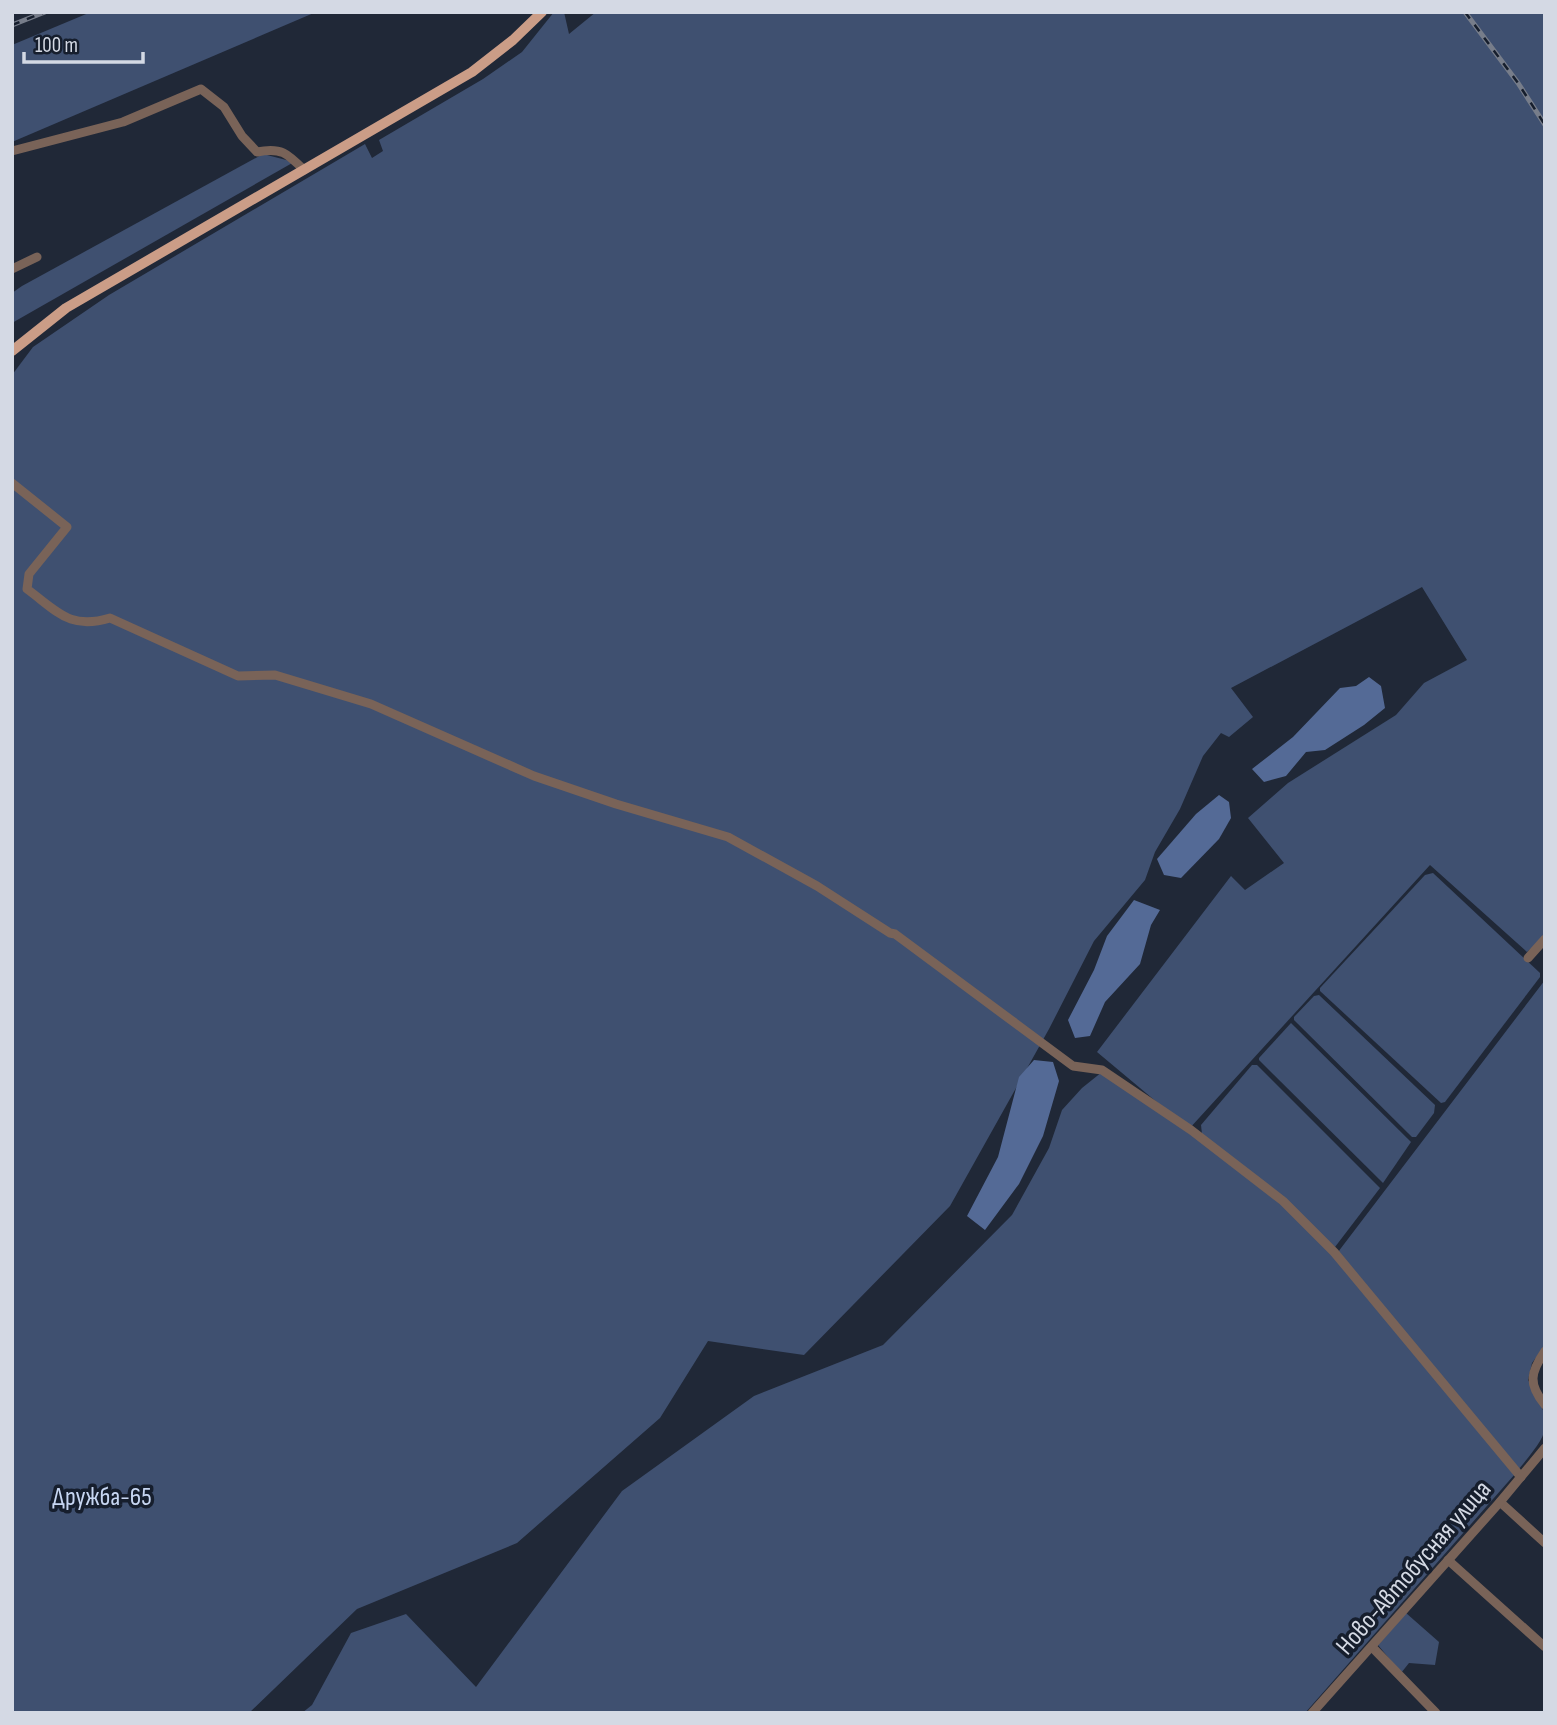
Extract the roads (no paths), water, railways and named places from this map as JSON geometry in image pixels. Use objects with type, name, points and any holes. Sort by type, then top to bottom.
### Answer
[{"type":"main road","points":[[12,351],[66,308],[472,72],[513,40],[541,12]]},
{"type":"street","points":[[12,151],[123,122],[201,89],[224,107],[242,136],[257,152],[273,149],[290,156],[304,170]]},
{"type":"street","points":[[12,269],[37,257]]},
{"type":"street","points":[[12,483],[67,527],[29,574],[27,589],[69,620],[91,623],[110,618],[238,676],[275,675],[371,704],[534,776],[616,804],[728,837],[895,934],[1073,1066],[1102,1070],[1191,1130],[1283,1201],[1334,1252],[1521,1476]]},
{"type":"street","points":[[1528,958],[1545,939]]},
{"type":"street","points":[[1545,1352],[1535,1367],[1532,1379],[1538,1396],[1545,1405]]},
{"type":"street","name":"Ново-Автобусная улица","points":[[1317,1711],[1545,1448]]},
{"type":"street","points":[[1500,1503],[1545,1544]]},
{"type":"street","points":[[1448,1560],[1545,1647]]},
{"type":"street","points":[[1373,1647],[1436,1713]]},
{"type":"railway","points":[[12,25],[45,12]]},
{"type":"railway","points":[[1465,12],[1518,83],[1545,125]]},
{"type":"park label","name":"Дружба-65","points":[[102,1497]]}]
